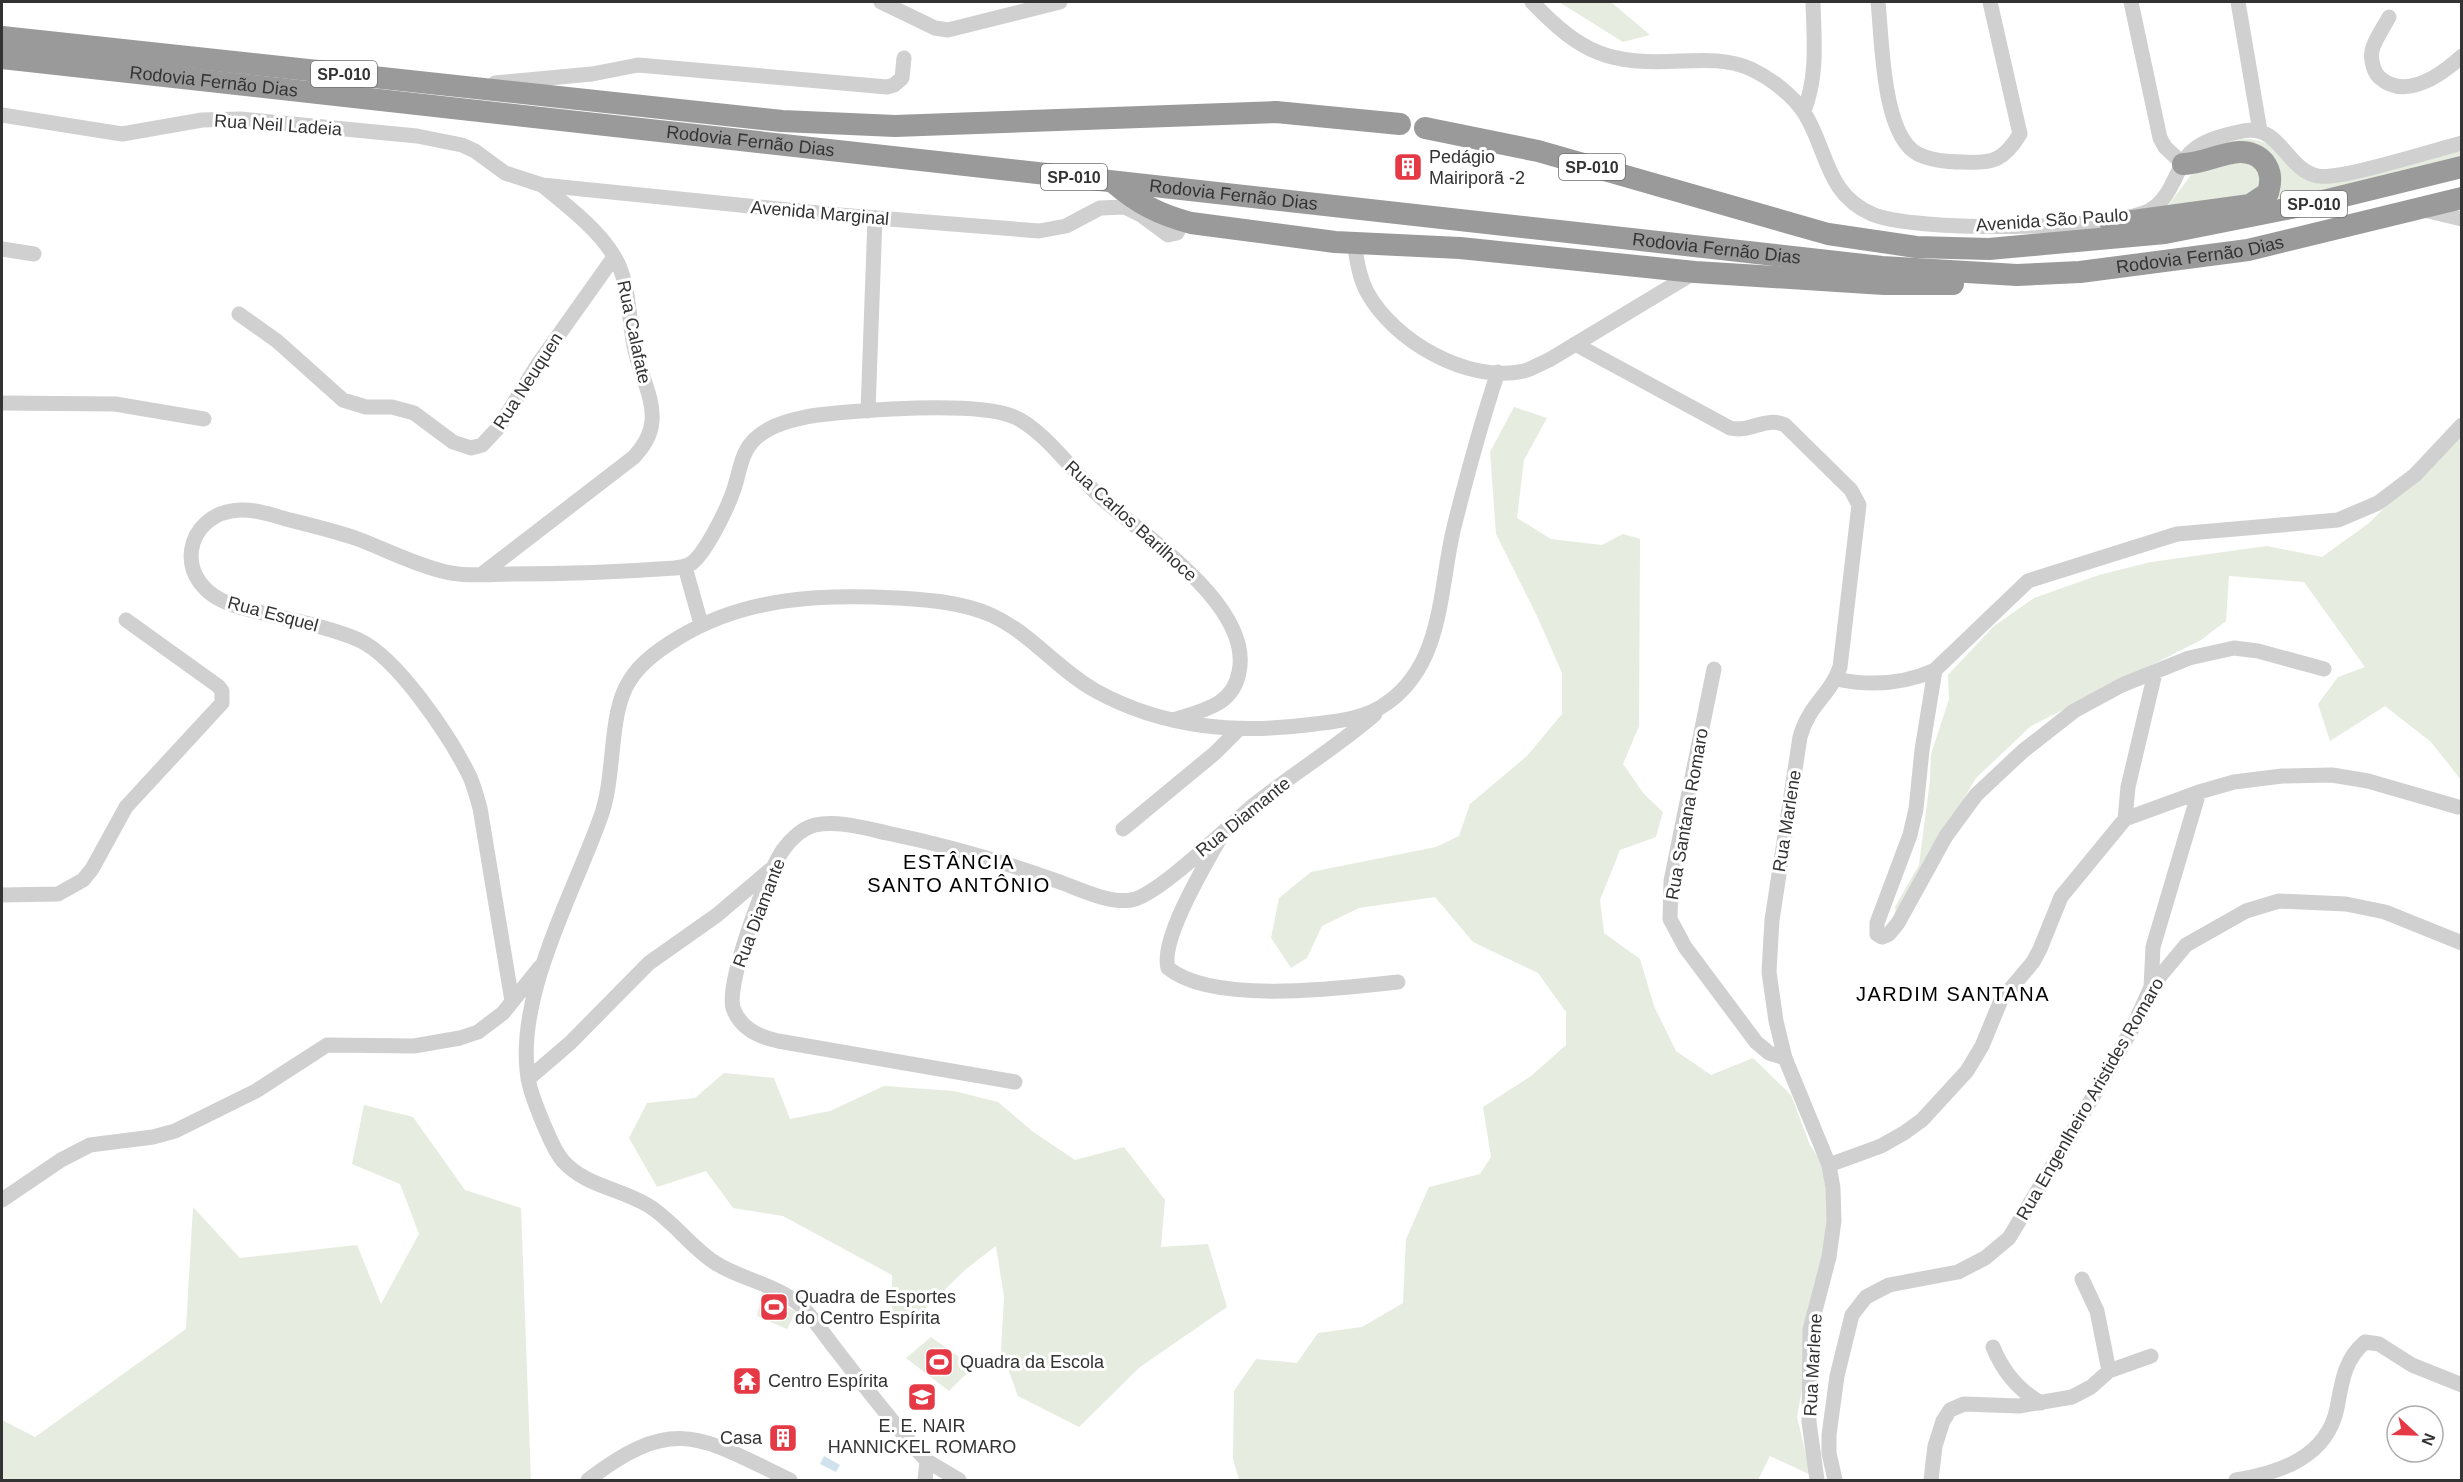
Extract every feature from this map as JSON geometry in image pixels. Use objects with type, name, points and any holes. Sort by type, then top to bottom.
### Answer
[{"type":"highway","name":"Rodovia Fernão Dias","points":[[2,37],[782,121],[895,126],[1275,112],[1400,124]]},
{"type":"highway","name":"Rodovia Fernão Dias","points":[[2,58],[1882,267],[2017,275],[2140,266],[2248,250],[2462,198]]},
{"type":"highway","name":"Rodovia Fernão Dias","points":[[1425,128],[1538,151],[1828,234],[1917,247],[1989,249],[2164,233],[2311,204],[2462,167]]},
{"type":"highway","points":[[1989,249],[2000,239],[2250,205],[2268,193],[2271,181],[2269,171],[2264,163],[2247,153],[2233,152],[2183,164]]},
{"type":"highway","points":[[1112,182],[1141,205],[1183,221],[1354,243],[1460,248],[1695,272],[1924,285],[1993,282],[2017,275]]},
{"type":"street","points":[[881,2],[935,28],[948,30],[1060,2]]},
{"type":"street","name":"Avenida São Paulo","points":[[1532,2],[1561,30],[1602,56],[1636,62],[1699,60],[1734,63],[1770,80],[1803,111],[1829,170],[1844,197],[1875,216],[1924,225],[2047,224],[2145,213],[2157,205],[2183,164],[2203,144],[2246,131],[2260,131]]},
{"type":"street","points":[[1803,111],[1812,91],[1815,67],[1813,2]]},
{"type":"street","points":[[1878,2],[1889,104],[1902,140],[1917,153],[1942,161],[1996,161],[2009,152],[2020,134],[1990,2]]},
{"type":"street","points":[[2132,2],[2160,138],[2165,147],[2183,164]]},
{"type":"street","points":[[2238,2],[2260,131],[2273,136],[2305,170],[2320,176],[2347,172],[2462,143]]},
{"type":"street","points":[[2389,17],[2371,52],[2374,72],[2385,82],[2408,88],[2443,73],[2462,56]]},
{"type":"street","points":[[464,86],[592,74],[638,65],[887,87],[894,85],[902,78],[903,58]]},
{"type":"street","name":"Rua Neil Ladeia","points":[[2,115],[122,134],[202,120],[241,119],[448,140]]},
{"type":"street","name":"Avenida Marginal","points":[[448,140],[475,151],[505,173],[542,185],[875,218],[1039,231],[1066,226],[1100,208],[1125,207],[1141,215],[1168,235],[1177,233],[1183,221]]},
{"type":"street","name":"Rua Calafate","points":[[482,574],[634,457],[650,434],[652,410],[634,347],[626,287],[614,257],[603,241],[542,185]]},
{"type":"street","points":[[2421,209],[2462,219]]},
{"type":"street","points":[[868,411],[875,218]]},
{"type":"street","points":[[1354,243],[1366,290],[1375,305],[1408,339],[1443,359],[1468,367],[1498,372],[1523,371],[1549,360],[1695,272]]},
{"type":"street","points":[[2,249],[34,254]]},
{"type":"street","name":"Rua Neuquen","points":[[239,314],[277,341],[343,400],[360,406],[392,407],[414,413],[453,442],[471,448],[482,445],[499,427],[538,364],[614,257]]},
{"type":"street","name":"Rua Marlene","points":[[1575,344],[1730,428],[1745,430],[1773,421],[1785,425],[1851,490],[1859,505],[1843,654],[1836,679],[1811,709],[1800,737],[1772,920],[1769,972],[1785,1058],[1829,1165],[1834,1221],[1829,1257],[1810,1330],[1809,1422],[1818,1480]]},
{"type":"street","name":"Rua Diamante","points":[[1015,1082],[778,1041],[755,1033],[745,1026],[734,1008],[733,986],[772,868],[784,848],[800,832],[814,825],[862,827],[1001,861],[1106,897],[1130,900],[1155,890],[1225,830],[1338,745],[1386,704],[1418,670],[1430,645],[1438,619],[1450,544],[1476,440],[1498,372]]},
{"type":"street","points":[[2,403],[115,404],[204,419]]},
{"type":"street","name":"Rua Carlos Barilhoce","points":[[685,567],[693,562],[704,547],[730,501],[741,463],[755,439],[780,424],[816,416],[868,411],[981,409],[1013,416],[1036,431],[1104,500],[1196,578],[1227,620],[1236,639],[1241,664],[1235,685],[1221,701],[1207,709],[1172,720]]},
{"type":"street","points":[[1836,679],[1868,683],[1894,682],[1917,678],[1935,670],[2028,581],[2177,534],[2338,520],[2378,503],[2415,475],[2462,425]]},
{"type":"street","name":"Rua Esquel","points":[[512,1001],[482,819],[471,780],[459,757],[411,687],[388,660],[362,642],[334,631],[274,617],[214,597],[194,578],[191,551],[207,522],[220,514],[240,509],[340,532],[448,573],[578,574],[685,567]]},
{"type":"street","points":[[685,567],[701,624]]},
{"type":"street","points":[[959,1480],[927,1461],[795,1301],[716,1263],[651,1207],[591,1181],[564,1162],[547,1132],[528,1079],[530,1025],[544,962],[563,906],[608,797],[617,714],[624,690],[644,662],[701,624],[762,604],[804,597],[867,596],[942,601],[992,615],[1095,690],[1121,703],[1200,727],[1280,729],[1337,721],[1365,714],[1386,704]]},
{"type":"street","points":[[2,896],[58,894],[83,880],[92,869],[126,807],[222,703],[222,691],[218,686],[126,620]]},
{"type":"street","points":[[1935,670],[1922,750],[1916,809],[1910,835],[1880,911],[1876,931],[1882,937],[1889,934],[1959,816],[2001,770],[2074,711],[2122,685],[2189,658],[2235,648],[2258,651],[2324,669]]},
{"type":"street","name":"Rua Santana Romaro","points":[[1714,669],[1671,881],[1670,919],[1684,947],[1756,1042],[1769,1053],[1785,1058]]},
{"type":"street","points":[[2125,819],[2128,787],[2155,673]]},
{"type":"street","points":[[1123,829],[1215,753],[1239,729]]},
{"type":"street","points":[[1829,1165],[1881,1146],[1904,1133],[1922,1120],[1967,1071],[1982,1046],[2001,1000],[2033,962],[2061,897],[2125,819],[2234,782],[2282,776],[2332,775],[2368,781],[2458,807]]},
{"type":"street","points":[[2151,987],[2153,947],[2199,792]]},
{"type":"street","points":[[1225,830],[1180,918],[1167,949],[1168,968],[1193,981],[1289,992],[1398,982]]},
{"type":"street","points":[[528,1079],[578,1036],[625,985],[649,963],[717,915],[772,868]]},
{"type":"street","name":"Rua Engenlheiro Aristides Romaro","points":[[1835,1480],[1829,1454],[1829,1435],[1837,1376],[1852,1315],[1866,1296],[1889,1285],[1958,1272],[1985,1258],[2009,1238],[2066,1145],[2132,1029],[2151,987],[2186,945],[2246,911],[2279,901],[2346,904],[2385,912],[2462,943]]},
{"type":"street","points":[[2,1200],[61,1160],[90,1145],[153,1137],[175,1131],[256,1091],[327,1045],[414,1046],[460,1038],[491,1024],[544,962]]},
{"type":"street","points":[[2082,1279],[2097,1311],[2109,1371]]},
{"type":"street","points":[[2236,1480],[2276,1472],[2304,1459],[2325,1437],[2336,1412],[2344,1370],[2354,1352],[2365,1342],[2379,1344],[2412,1365],[2462,1385]]},
{"type":"street","points":[[1993,1347],[1999,1363],[2019,1388],[2042,1403]]},
{"type":"street","points":[[1931,1480],[1935,1446],[1943,1420],[1950,1410],[1964,1404],[2042,1403],[2072,1397],[2091,1387],[2109,1371],[2151,1356]]},
{"type":"street","points":[[588,1480],[626,1455],[650,1443],[691,1438],[724,1449],[790,1480]]},
{"type":"street","points":[[925,1480],[927,1461]]},
{"type":"shaded area","points":[[1559,2],[1611,2],[1650,35],[1623,42]]},
{"type":"shaded area","points":[[2253,139],[2269,145],[2301,175],[2462,151],[2461,160],[2343,188],[2277,199],[2280,186],[2276,169],[2216,144]]},
{"type":"shaded area","points":[[2237,158],[2258,167],[2262,192],[2164,211],[2191,175]]},
{"type":"shaded area","points":[[1514,407],[1547,418],[1524,460],[1517,518],[1551,539],[1602,545],[1623,534],[1640,539],[1639,726],[1623,764],[1644,794],[1663,812],[1656,837],[1620,850],[1600,900],[1604,933],[1640,959],[1654,1006],[1676,1051],[1711,1075],[1753,1058],[1791,1095],[1810,1145],[1826,1169],[1829,1230],[1827,1253],[1815,1282],[1804,1334],[1805,1371],[1797,1417],[1811,1475],[1770,1456],[1758,1480],[1239,1480],[1233,1459],[1234,1391],[1256,1359],[1297,1363],[1318,1333],[1362,1327],[1403,1303],[1406,1239],[1429,1187],[1480,1174],[1491,1157],[1483,1107],[1531,1076],[1566,1045],[1566,1012],[1538,973],[1473,942],[1435,897],[1359,908],[1322,926],[1307,958],[1291,968],[1271,938],[1279,898],[1311,872],[1436,847],[1459,836],[1470,804],[1527,756],[1562,714],[1562,673],[1537,616],[1496,534],[1490,452]]},
{"type":"shaded area","points":[[2461,433],[2461,780],[2431,742],[2385,706],[2330,741],[2318,704],[2338,677],[2365,667],[2304,582],[2229,576],[2226,621],[2201,640],[2031,726],[1976,778],[1896,915],[1895,907],[1919,865],[1930,780],[1931,754],[1949,699],[1948,675],[1994,626],[2034,598],[2099,575],[2151,562],[2267,546],[2322,557],[2369,523]]},
{"type":"shaded area","points":[[724,1073],[774,1078],[790,1119],[830,1111],[884,1086],[954,1091],[998,1102],[1032,1131],[1075,1160],[1124,1147],[1165,1200],[1161,1247],[1208,1244],[1227,1307],[1140,1367],[1079,1427],[1018,1396],[1001,1350],[1004,1297],[996,1246],[966,1269],[925,1309],[892,1326],[892,1275],[783,1216],[733,1208],[706,1171],[657,1187],[629,1138],[647,1103],[695,1098]]},
{"type":"shaded area","points":[[364,1105],[413,1117],[465,1190],[521,1208],[531,1480],[2,1480],[2,1420],[35,1437],[186,1329],[193,1207],[240,1258],[357,1245],[381,1304],[419,1234],[400,1184],[352,1164]]},
{"type":"shaded area","name":"Quadra de Esportes do Centro Espírita","points":[[762,1292],[796,1312],[787,1329],[757,1316]]},
{"type":"shaded area","name":"Quadra da Escola","points":[[931,1337],[973,1367],[949,1391],[906,1358]]},
{"type":"water","points":[[824,1456],[840,1465],[836,1472],[820,1464]]},
{"type":"place","name":"Pedágio Mairiporã -2","points":[[1408,167]]},
{"type":"place","name":"Quadra de Esportes do Centro Espírita","points":[[774,1307]]},
{"type":"place","name":"Quadra da Escola","points":[[939,1362]]},
{"type":"place","name":"Centro Espírita","points":[[747,1381]]},
{"type":"place","name":"E. E. NAIR HANNICKEL ROMARO","points":[[922,1397]]},
{"type":"place","name":"Casa","points":[[783,1438]]},
{"type":"district","name":"ESTÂNCIA SANTO ANTÔNIO","points":[[959,874]]},
{"type":"district","name":"JARDIM SANTANA","points":[[1953,994]]}]
